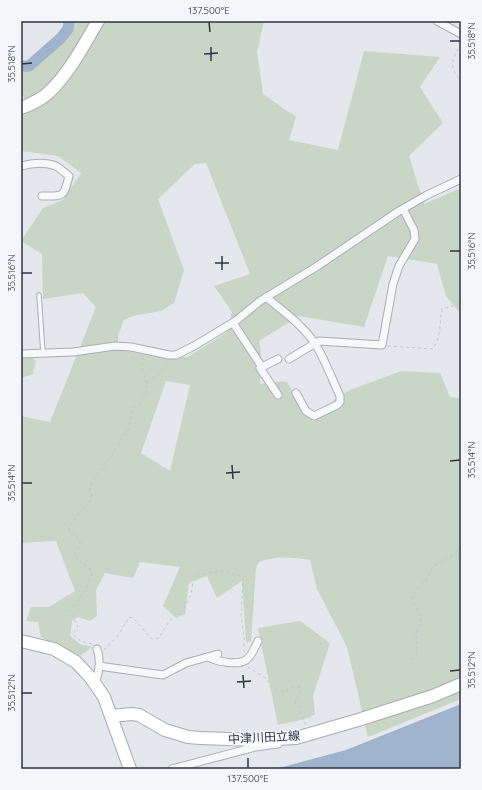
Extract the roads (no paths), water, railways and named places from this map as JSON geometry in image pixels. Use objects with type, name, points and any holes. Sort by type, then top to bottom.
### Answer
[{"type":"main road","points":[[21,108],[32,104],[48,94],[62,78],[98,21]]},
{"type":"main road","points":[[21,641],[54,649],[76,662],[95,684],[104,697],[130,769]]},
{"type":"main road","name":"中津川田立線","points":[[112,718],[132,714],[166,730],[188,737],[255,743],[296,738],[434,696],[461,684]]},
{"type":"street","points":[[437,21],[461,34]]},
{"type":"street","points":[[21,166],[30,164],[56,166],[69,176],[65,192],[62,195],[42,196]]},
{"type":"street","points":[[21,354],[73,352],[115,346],[131,347],[176,355],[232,323],[266,297],[316,267],[404,209],[427,195],[461,179]]},
{"type":"street","points":[[289,359],[320,341],[382,345],[393,284],[399,266],[415,239],[414,230],[404,209]]},
{"type":"street","points":[[266,297],[294,320],[315,344],[340,396],[340,402],[337,405],[314,416],[306,411],[296,393]]},
{"type":"street","points":[[232,323],[262,367],[260,368],[278,395]]},
{"type":"street","points":[[262,367],[278,359]]},
{"type":"street","points":[[208,657],[226,662],[241,662],[247,660],[258,641]]},
{"type":"street","points":[[95,684],[99,666],[98,651]]},
{"type":"street","points":[[99,666],[160,676],[186,664],[218,654]]},
{"type":"street","points":[[172,769],[255,743]]},
{"type":"lane","points":[[39,295],[43,352]]},
{"type":"water","points":[[461,704],[461,769],[275,769],[346,750]]},
{"type":"waterway","points":[[21,66],[29,66],[61,38],[68,29],[69,21]]}]
